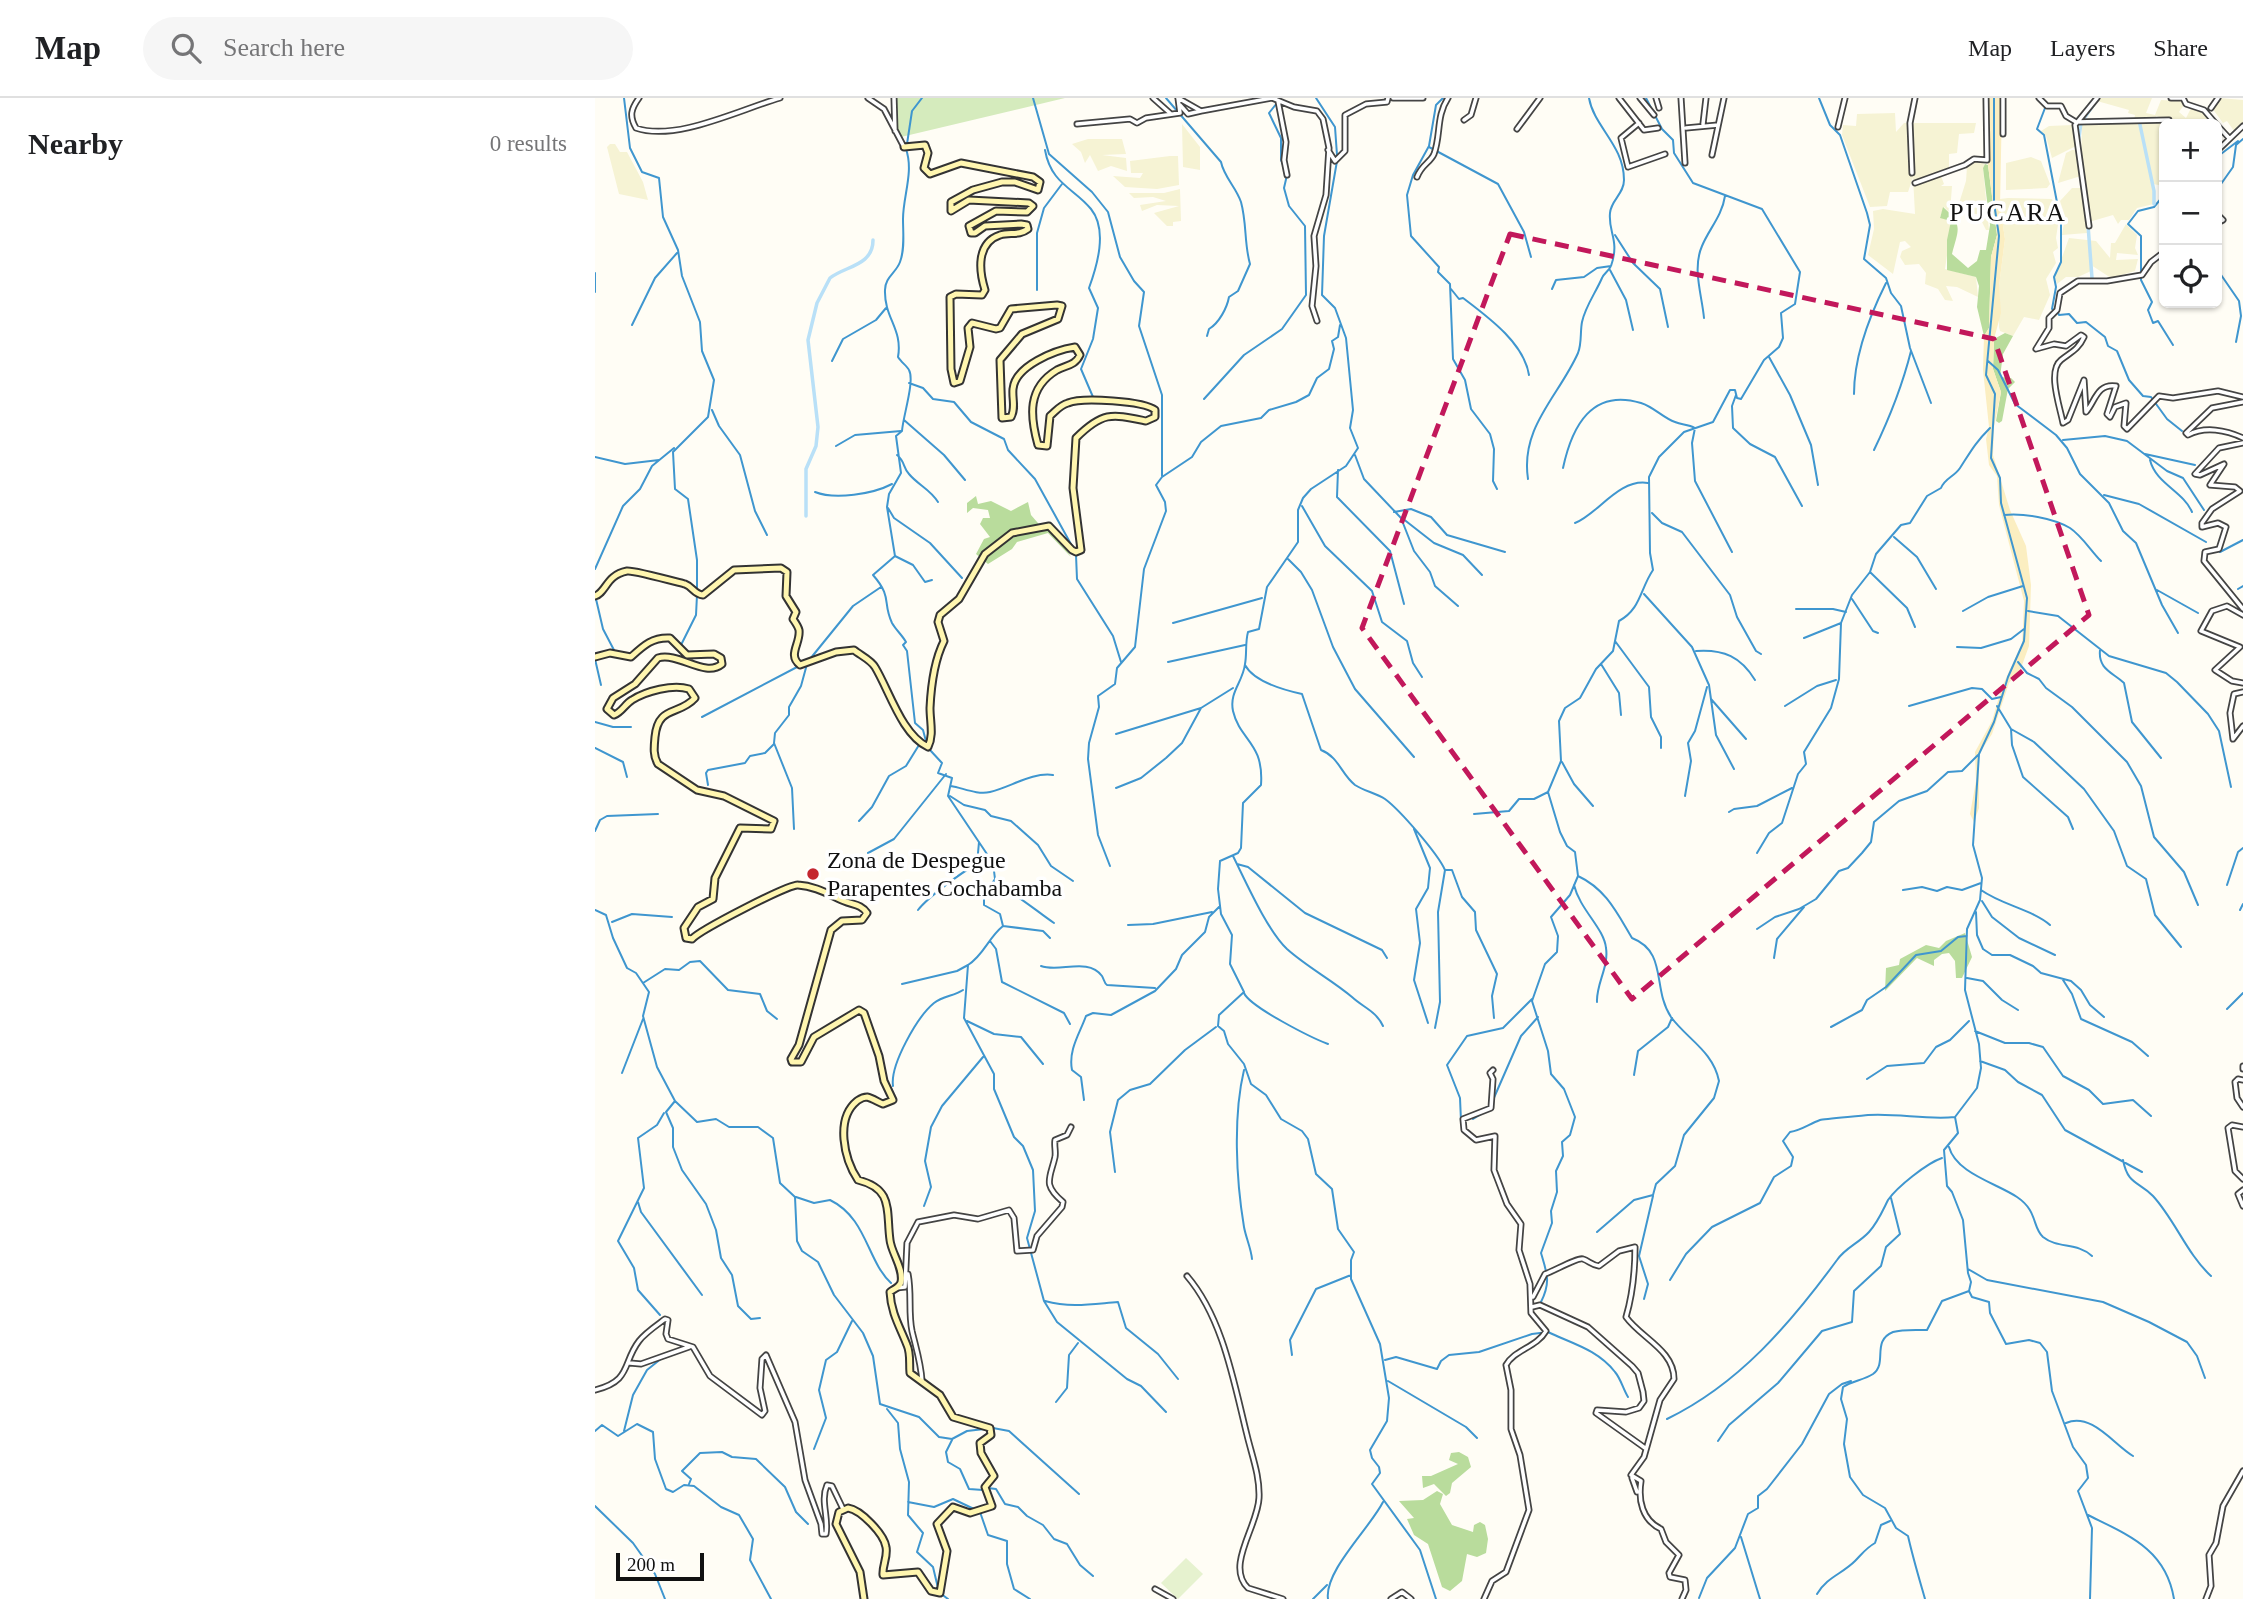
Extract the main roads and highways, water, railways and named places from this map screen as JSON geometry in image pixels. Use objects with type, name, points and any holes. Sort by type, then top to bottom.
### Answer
[{"type":"waterway","points":[[624,98],[630,148],[642,172],[659,178],[663,217],[678,250],[682,276],[700,322],[702,351],[714,380],[708,417],[673,452],[675,489],[688,499],[697,560],[697,590]]},
{"type":"waterway","points":[[907,144],[912,111],[922,98]]},
{"type":"waterway","points":[[1033,98],[1049,154],[1092,192],[1108,212],[1120,257],[1144,292],[1139,326],[1162,395],[1162,476]]},
{"type":"waterway","points":[[1166,98],[1221,162],[1243,210],[1250,264],[1238,291],[1229,297],[1222,315],[1209,329],[1207,336]]},
{"type":"waterway","points":[[1316,98],[1335,127],[1337,155]]},
{"type":"waterway","points":[[1443,98],[1436,105],[1429,146],[1413,175],[1407,195],[1411,236],[1439,267],[1438,272],[1450,284],[1453,359],[1465,380],[1471,409],[1490,434],[1494,449],[1493,481],[1497,489]]},
{"type":"waterway","points":[[1528,479],[1527,460],[1535,428],[1578,353],[1586,311],[1603,276],[1610,268],[1613,257],[1610,213],[1623,185],[1623,168],[1589,98]]},
{"type":"waterway","points":[[1541,1302],[1547,1278],[1541,1253],[1552,1223],[1551,1211],[1557,1192],[1556,1171],[1563,1156],[1562,1142],[1570,1135],[1575,1117],[1564,1089],[1551,1074],[1548,1051],[1532,1001],[1545,964],[1557,952],[1558,936],[1551,917],[1570,895],[1578,876],[1575,852],[1567,846],[1560,832],[1548,792],[1561,761],[1559,721],[1565,708],[1580,698],[1596,669],[1613,651],[1619,621],[1632,611],[1653,570],[1650,553],[1649,477],[1659,457],[1684,432],[1713,422],[1730,390],[1735,390],[1737,398],[1741,399],[1764,360],[1779,347],[1783,338],[1781,313],[1795,304],[1800,272],[1762,209],[1693,183],[1674,153],[1673,140],[1662,129],[1646,98]]},
{"type":"waterway","points":[[1819,98],[1830,125],[1840,135],[1867,213],[1870,225],[1864,259],[1886,278],[1891,293],[1901,306],[1910,348],[1931,403]]},
{"type":"waterway","points":[[1925,1599],[1908,1536],[1896,1528],[1885,1508],[1863,1495],[1850,1477],[1844,1444],[1847,1419],[1841,1399],[1843,1387],[1873,1374],[1877,1369],[1881,1346],[1886,1336],[1901,1330],[1927,1330],[1942,1301],[1969,1291],[1971,1282],[1963,1220],[1947,1186],[1944,1150],[1958,1133],[1955,1117],[1977,1088],[1981,1068],[1979,1044],[1965,990],[1967,929],[1980,900],[1982,878],[1973,845],[1979,754],[2024,641],[2027,598],[2001,503],[2000,478],[1991,458],[1995,394],[1986,375],[1999,236],[1994,203],[1994,98]]},
{"type":"waterway","points":[[1277,103],[1269,113],[1281,138],[1281,160],[1285,170]]},
{"type":"waterway","points":[[2078,144],[2081,123],[2094,104]]},
{"type":"waterway","points":[[2045,108],[2037,129],[2044,135],[2061,223],[2061,262],[2054,277],[2056,287],[2052,309],[2057,310],[2059,315],[2069,314],[2077,323],[2086,322],[2105,337],[2108,346],[2117,351],[2129,380],[2143,396],[2151,397],[2167,419],[2182,431]]},
{"type":"waterway","points":[[2139,120],[2154,191],[2154,204]]},
{"type":"waterway","points":[[2222,183],[2233,167],[2236,145],[2243,139]]},
{"type":"waterway","points":[[2222,153],[2238,141]]},
{"type":"waterway","points":[[1429,147],[1498,184],[1524,232],[1531,257]]},
{"type":"waterway","points":[[906,149],[909,166],[903,210],[903,252],[887,282],[885,300],[898,339],[898,357],[909,370],[911,382],[902,431],[896,436],[901,473],[889,494],[887,507],[895,556],[873,575],[883,589],[892,623],[906,642],[903,645],[907,651],[915,723],[923,730],[927,745]]},
{"type":"waterway","points":[[1045,150],[1052,171],[1091,209],[1099,227],[1098,259],[1089,288],[1098,308],[1093,339],[1081,369],[1093,397]]},
{"type":"waterway","points":[[1337,161],[1324,236],[1322,295],[1335,308],[1346,338],[1353,410],[1350,428],[1358,448],[1346,466],[1311,489],[1303,498],[1298,510],[1298,542],[1267,587],[1259,629],[1248,632],[1244,670],[1232,704],[1236,721],[1259,760],[1261,785],[1243,803],[1241,848],[1238,853],[1220,861],[1218,889],[1221,914],[1232,935],[1230,964],[1244,992],[1219,1015],[1218,1026],[1224,1031],[1228,1044],[1244,1064],[1251,1084],[1266,1095],[1281,1119],[1302,1131],[1308,1139],[1316,1174],[1332,1189],[1338,1229],[1354,1252],[1351,1279],[1380,1344],[1389,1398],[1387,1421],[1370,1450],[1380,1473],[1372,1484],[1420,1550],[1436,1599]]},
{"type":"waterway","points":[[1204,399],[1244,355],[1282,329],[1306,295],[1305,226],[1289,206],[1284,188],[1287,175]]},
{"type":"waterway","points":[[1037,290],[1037,233],[1044,208],[1062,184]]},
{"type":"waterway","points":[[1704,318],[1698,273],[1699,255],[1725,196]]},
{"type":"waterway","points":[[2159,201],[2154,207],[2138,211],[2128,224],[2141,236],[2141,280],[2152,302],[2148,310],[2153,323],[2158,321],[2173,345]]},
{"type":"waterway","points":[[2088,225],[2092,278]]},
{"type":"waterway","points":[[1615,235],[1633,263],[1660,289],[1668,327]]},
{"type":"waterway","points":[[806,516],[806,469],[816,446],[818,427],[808,340],[817,303],[830,278],[863,260],[872,249],[873,240]]},
{"type":"waterway","points":[[632,325],[655,278],[677,253]]},
{"type":"waterway","points":[[1552,289],[1556,280],[1584,277],[1597,268],[1611,266]]},
{"type":"waterway","points":[[1610,270],[1626,300],[1633,330]]},
{"type":"waterway","points":[[595,273],[595,292]]},
{"type":"waterway","points":[[2222,276],[2239,301],[2241,316],[2236,342]]},
{"type":"waterway","points":[[1854,394],[1864,337],[1886,283]]},
{"type":"waterway","points":[[1451,289],[1459,299],[1463,298],[1513,342],[1526,363],[1529,375]]},
{"type":"waterway","points":[[832,361],[843,339],[876,320],[886,308]]},
{"type":"waterway","points":[[1110,866],[1098,835],[1088,759],[1089,743],[1099,707],[1098,696],[1115,684],[1117,668],[1135,647],[1144,569],[1166,511],[1165,502],[1156,485],[1162,477],[1192,457],[1201,442],[1221,426],[1261,418],[1269,410],[1309,395],[1317,378],[1329,369],[1334,349],[1332,341],[1338,337],[1340,325]]},
{"type":"waterway","points":[[1874,450],[1895,402],[1911,351]]},
{"type":"waterway","points":[[1769,357],[1790,395],[1811,445],[1818,485]]},
{"type":"waterway","points":[[1988,361],[1998,370],[2015,404],[2056,435],[2067,448],[2080,474],[2109,503],[2123,531],[2136,543],[2162,605],[2178,633]]},
{"type":"waterway","points":[[909,383],[923,388],[933,399],[954,402],[971,422],[1004,439],[1008,450],[1035,479],[1072,546]]},
{"type":"waterway","points":[[1736,395],[1732,406],[1733,428],[1750,444],[1775,457],[1802,506]]},
{"type":"waterway","points":[[1563,468],[1579,425],[1587,414],[1609,401],[1641,403],[1671,420],[1695,428],[1692,443],[1695,481],[1732,552]]},
{"type":"waterway","points":[[712,410],[719,426],[740,455],[755,511],[767,535]]},
{"type":"waterway","points":[[904,420],[944,455],[965,480]]},
{"type":"waterway","points":[[1757,853],[1769,833],[1782,823],[1798,774],[1806,764],[1804,752],[1831,708],[1839,679],[1841,623],[1852,595],[1870,572],[1876,554],[1901,525],[1910,523],[1927,496],[1941,488],[1958,471],[1990,428]]},
{"type":"waterway","points":[[836,446],[855,435],[901,431]]},
{"type":"waterway","points":[[2063,440],[2105,436],[2127,441],[2167,471],[2183,478],[2204,510]]},
{"type":"waterway","points":[[595,569],[623,506],[640,489],[652,466],[674,448]]},
{"type":"waterway","points":[[2145,454],[2195,465]]},
{"type":"waterway","points":[[897,455],[909,474],[938,502]]},
{"type":"waterway","points":[[1355,455],[1364,479],[1401,518],[1414,551],[1430,572],[1435,586],[1458,606]]},
{"type":"waterway","points":[[595,457],[625,464],[659,460]]},
{"type":"waterway","points":[[2150,460],[2158,475],[2182,498],[2192,512]]},
{"type":"waterway","points":[[1338,470],[1337,497],[1390,551],[1404,604]]},
{"type":"waterway","points":[[1575,523],[1627,486],[1648,483]]},
{"type":"waterway","points":[[815,492],[833,496],[854,495],[892,484]]},
{"type":"waterway","points":[[2104,495],[2139,504],[2206,542]]},
{"type":"waterway","points":[[1302,506],[1325,546],[1372,591],[1382,622],[1407,641],[1413,663],[1422,677]]},
{"type":"waterway","points":[[888,508],[894,518],[930,543],[962,578]]},
{"type":"waterway","points":[[1394,512],[1411,509],[1431,517],[1447,535],[1505,552]]},
{"type":"waterway","points":[[1652,513],[1662,523],[1682,532],[1730,595],[1737,617],[1756,651],[1761,654]]},
{"type":"waterway","points":[[2004,515],[2038,517],[2063,524],[2079,535],[2101,561]]},
{"type":"waterway","points":[[1402,518],[1434,543],[1463,555],[1482,575]]},
{"type":"waterway","points":[[1894,537],[1917,557],[1936,589]]},
{"type":"waterway","points":[[2220,552],[2243,540]]},
{"type":"waterway","points":[[1076,555],[1077,579],[1113,636],[1121,662]]},
{"type":"waterway","points":[[895,556],[913,565],[925,582],[932,580]]},
{"type":"waterway","points":[[1288,559],[1301,572],[1312,590],[1333,647],[1355,689],[1414,757]]},
{"type":"waterway","points":[[1870,572],[1907,608],[1915,627]]},
{"type":"waterway","points":[[1963,611],[1988,597],[2023,586]]},
{"type":"waterway","points":[[2238,589],[2243,586]]},
{"type":"waterway","points":[[810,659],[853,606],[881,587]]},
{"type":"waterway","points":[[2157,590],[2198,613]]},
{"type":"waterway","points":[[1644,594],[1692,647],[1709,685],[1716,735],[1734,769]]},
{"type":"waterway","points":[[681,645],[696,615],[697,595]]},
{"type":"waterway","points":[[1173,623],[1262,598]]},
{"type":"waterway","points":[[596,599],[603,629],[615,652]]},
{"type":"waterway","points":[[1852,599],[1873,631],[1878,633]]},
{"type":"waterway","points":[[1796,609],[1833,609],[1846,612]]},
{"type":"waterway","points":[[2028,611],[2058,616],[2109,656],[2166,673],[2177,682],[2208,714],[2219,731],[2231,787]]},
{"type":"waterway","points":[[1804,638],[1841,623]]},
{"type":"waterway","points":[[1957,647],[1981,648],[2011,639],[2024,629]]},
{"type":"waterway","points":[[1615,641],[1649,687],[1651,717],[1661,737],[1661,748]]},
{"type":"waterway","points":[[1168,662],[1245,645]]},
{"type":"waterway","points":[[2100,650],[2101,662],[2124,683],[2132,722],[2161,758]]},
{"type":"waterway","points":[[1696,651],[1715,651],[1731,656],[1744,665],[1755,680]]},
{"type":"waterway","points":[[595,659],[601,685]]},
{"type":"waterway","points":[[2018,662],[2027,673],[2039,679],[2046,688],[2072,707],[2127,762],[2141,786],[2154,837],[2184,872],[2198,905]]},
{"type":"waterway","points":[[794,829],[792,788],[774,743],[775,733],[789,715],[789,707],[801,686],[807,664]]},
{"type":"waterway","points":[[1601,664],[1619,693],[1621,715]]},
{"type":"waterway","points":[[1245,665],[1262,681],[1302,694],[1321,750],[1336,761],[1355,785],[1392,805],[1427,843],[1445,870],[1452,870],[1462,897],[1475,912],[1476,930],[1497,974],[1492,996],[1494,1018]]},
{"type":"waterway","points":[[702,717],[799,666]]},
{"type":"waterway","points":[[1785,706],[1817,686],[1836,680]]},
{"type":"waterway","points":[[1685,796],[1691,761],[1688,743],[1695,731],[1707,687]]},
{"type":"waterway","points":[[1116,788],[1141,778],[1166,758],[1182,743],[1201,708],[1233,688]]},
{"type":"waterway","points":[[1909,706],[1972,688],[1982,689],[1992,699],[2001,697]]},
{"type":"waterway","points":[[1711,699],[1746,739]]},
{"type":"waterway","points":[[1997,706],[2011,729],[2034,742],[2084,789],[2114,831],[2127,866],[2146,879],[2155,915],[2181,947]]},
{"type":"waterway","points":[[1116,734],[1201,708]]},
{"type":"waterway","points":[[595,722],[613,727],[631,727]]},
{"type":"waterway","points":[[2011,729],[2012,745],[2023,777],[2068,817],[2073,829]]},
{"type":"waterway","points":[[708,785],[708,770],[745,763],[750,756],[765,753],[774,744]]},
{"type":"waterway","points":[[859,821],[872,807],[889,776],[906,766],[919,745]]},
{"type":"waterway","points":[[595,748],[623,762],[627,777]]},
{"type":"waterway","points":[[930,750],[942,763],[938,773],[952,778],[948,796],[993,863],[995,879],[984,895],[984,905],[1000,914],[1003,926],[968,965],[964,1018],[994,1074],[994,1089],[1014,1137],[1023,1146],[1033,1170],[1035,1211],[1027,1238],[1044,1301],[1057,1322],[1127,1379],[1141,1386],[1166,1412]]},
{"type":"waterway","points":[[1757,929],[1775,917],[1799,909],[1816,899],[1839,871],[1848,868],[1871,842],[1874,822],[1899,801],[1927,791],[1948,772],[1962,771],[1978,755]]},
{"type":"waterway","points":[[1562,762],[1574,784],[1593,806]]},
{"type":"waterway","points":[[868,853],[894,839],[946,774]]},
{"type":"waterway","points":[[951,786],[985,793],[1021,780],[1053,775]]},
{"type":"waterway","points":[[1729,812],[1757,806],[1792,788]]},
{"type":"waterway","points":[[1474,814],[1509,811],[1519,799],[1534,799],[1548,792]]},
{"type":"waterway","points":[[950,796],[964,805],[1011,821],[1038,845],[1051,866],[1073,881]]},
{"type":"waterway","points":[[595,831],[600,820],[607,816],[658,814]]},
{"type":"waterway","points":[[1414,829],[1430,868],[1428,888],[1416,909],[1420,943],[1414,980],[1428,1023]]},
{"type":"waterway","points":[[918,910],[929,898],[977,864],[979,842]]},
{"type":"waterway","points":[[2227,885],[2238,852],[2243,848]]},
{"type":"waterway","points":[[1233,856],[1257,905],[1279,941],[1295,956],[1373,1013],[1383,1026]]},
{"type":"waterway","points":[[1237,864],[1248,867],[1305,913],[1382,950],[1387,958]]},
{"type":"waterway","points":[[1435,1028],[1440,1002],[1438,912],[1445,870]]},
{"type":"waterway","points":[[1578,876],[1603,895],[1632,938],[1651,952],[1665,1006],[1677,1025],[1711,1061],[1719,1081],[1714,1098],[1684,1135],[1675,1166],[1656,1184],[1653,1195],[1634,1200],[1597,1232]]},
{"type":"waterway","points":[[995,881],[1054,923]]},
{"type":"waterway","points":[[1903,890],[1922,887],[1937,891],[1947,887],[1962,890],[1981,883]]},
{"type":"waterway","points":[[1574,885],[1581,903],[1601,933],[1606,948],[1606,962],[1597,1002]]},
{"type":"waterway","points":[[1981,890],[2035,915],[2050,925]]},
{"type":"waterway","points":[[1982,901],[1992,917],[2019,938],[2055,955]]},
{"type":"waterway","points":[[2240,910],[2243,904]]},
{"type":"waterway","points":[[1084,1100],[1081,1077],[1072,1070],[1071,1063],[1073,1049],[1086,1016],[1093,1013],[1111,1015],[1155,991],[1176,969],[1182,955],[1205,932],[1209,917],[1220,906]]},
{"type":"waterway","points":[[1774,958],[1777,939],[1804,907]]},
{"type":"waterway","points":[[595,910],[606,915],[627,968],[636,973],[649,992],[643,1016],[657,1067],[675,1101],[697,1122],[716,1119],[729,1127],[758,1127],[773,1138],[780,1183],[795,1197],[797,1241],[802,1251],[818,1262],[834,1295],[863,1333],[873,1356],[880,1404],[919,1417],[939,1437],[952,1439],[967,1431],[993,1428],[1009,1431],[1079,1494]]},
{"type":"waterway","points":[[1128,925],[1153,924],[1212,912]]},
{"type":"waterway","points":[[1976,912],[1977,935],[1983,949],[1992,955],[2010,955],[2041,973],[2071,981],[2081,990],[2090,1005],[2104,1017]]},
{"type":"waterway","points":[[612,922],[632,914],[672,917]]},
{"type":"waterway","points":[[1003,926],[1043,931],[1050,938]]},
{"type":"waterway","points":[[1831,1027],[1862,1010],[1867,1000],[1886,987],[1916,955],[1941,951],[1958,937],[1967,936]]},
{"type":"waterway","points":[[990,941],[996,949],[1002,982],[1064,1013],[1070,1024]]},
{"type":"waterway","points":[[643,983],[665,969],[679,970],[690,962],[700,961],[728,990],[760,994],[767,1011],[777,1019]]},
{"type":"waterway","points":[[902,984],[957,971],[968,965]]},
{"type":"waterway","points":[[1041,966],[1089,967],[1096,970],[1107,985],[1155,988]]},
{"type":"waterway","points":[[1967,978],[1983,981],[2002,1000],[2018,1010]]},
{"type":"waterway","points":[[2063,980],[2072,994],[2081,1019],[2132,1042],[2148,1056]]},
{"type":"waterway","points":[[893,1086],[900,1054],[920,1019],[934,1003],[963,990]]},
{"type":"waterway","points":[[1244,993],[1269,1014],[1328,1044]]},
{"type":"waterway","points":[[2227,1009],[2243,993]]},
{"type":"waterway","points":[[1461,1121],[1460,1098],[1447,1065],[1467,1036],[1503,1028],[1532,999]]},
{"type":"waterway","points":[[1493,1100],[1521,1036],[1538,1017]]},
{"type":"waterway","points":[[1634,1075],[1638,1051],[1668,1027],[1672,1018]]},
{"type":"waterway","points":[[622,1073],[643,1019]]},
{"type":"waterway","points":[[967,1021],[994,1034],[1021,1037],[1043,1064]]},
{"type":"waterway","points":[[1867,1079],[1887,1066],[1924,1063],[1936,1047],[1950,1040],[1969,1021]]},
{"type":"waterway","points":[[1115,1172],[1110,1132],[1118,1100],[1130,1090],[1150,1084],[1185,1050],[1216,1027]]},
{"type":"waterway","points":[[1975,1031],[2005,1043],[2029,1043],[2043,1047],[2063,1076],[2089,1090],[2103,1104],[2133,1100],[2151,1116]]},
{"type":"waterway","points":[[924,1206],[931,1187],[925,1161],[931,1127],[942,1106],[983,1057]]},
{"type":"waterway","points":[[1980,1061],[2005,1070],[2018,1082],[2042,1095],[2065,1130],[2142,1172]]},
{"type":"waterway","points":[[1244,1070],[1238,1107],[1238,1168],[1244,1227],[1252,1259]]},
{"type":"waterway","points":[[675,1101],[666,1112],[673,1128],[673,1147],[682,1170],[706,1204],[716,1230],[721,1258],[732,1275],[738,1306],[751,1319],[760,1318]]},
{"type":"waterway","points":[[660,1315],[638,1290],[634,1268],[618,1241],[644,1188],[638,1138],[657,1125],[664,1113]]},
{"type":"waterway","points":[[1473,1119],[1483,1113]]},
{"type":"waterway","points":[[1670,1280],[1686,1254],[1712,1227],[1760,1203],[1774,1177],[1791,1166],[1793,1157],[1783,1141],[1790,1132],[1820,1120],[1868,1115],[1955,1117]]},
{"type":"waterway","points":[[1949,1147],[1953,1156],[1968,1171],[2024,1202],[2043,1237],[2080,1249],[2092,1256]]},
{"type":"waterway","points":[[1667,1419],[1693,1405],[1740,1370],[1782,1329],[1840,1256],[1869,1232],[1892,1195],[1921,1170],[1942,1158]]},
{"type":"waterway","points":[[2123,1160],[2131,1178],[2161,1205],[2195,1258],[2211,1276]]},
{"type":"waterway","points":[[1644,1299],[1648,1284],[1639,1256],[1653,1196]]},
{"type":"waterway","points":[[796,1197],[814,1203],[830,1200],[852,1217],[883,1274],[891,1283]]},
{"type":"waterway","points":[[1718,1441],[1729,1425],[1778,1383],[1822,1331],[1852,1322],[1854,1291],[1881,1266],[1886,1247],[1900,1234],[1891,1198]]},
{"type":"waterway","points":[[638,1202],[641,1212],[702,1295]]},
{"type":"waterway","points":[[1968,1269],[1987,1280],[2103,1302],[2149,1322],[2187,1342],[2197,1356],[2205,1378]]},
{"type":"waterway","points":[[1292,1355],[1290,1340],[1316,1289],[1351,1275]]},
{"type":"waterway","points":[[1969,1291],[1972,1297],[1989,1302],[1990,1313],[2006,1344],[2029,1340],[2040,1343],[2047,1352],[2052,1391],[2073,1447],[2086,1465],[2088,1478],[2078,1491],[2092,1528],[2090,1599]]},
{"type":"waterway","points":[[1045,1301],[1073,1305],[1118,1302],[1126,1328],[1158,1354],[1178,1379]]},
{"type":"waterway","points":[[814,1449],[826,1418],[819,1390],[826,1360],[837,1352],[852,1321]]},
{"type":"waterway","points":[[1385,1360],[1396,1357],[1437,1369],[1441,1361],[1449,1355],[1479,1352],[1532,1334],[1548,1332],[1583,1348],[1608,1364],[1628,1397]]},
{"type":"waterway","points":[[1056,1402],[1067,1388],[1069,1355],[1078,1343]]},
{"type":"waterway","points":[[624,1431],[633,1395],[647,1370],[662,1358]]},
{"type":"waterway","points":[[1388,1381],[1466,1427],[1477,1438]]},
{"type":"waterway","points":[[1699,1598],[1707,1578],[1735,1548],[1748,1514],[1758,1508],[1758,1496],[1767,1489],[1802,1444],[1829,1394],[1851,1381]]},
{"type":"waterway","points":[[887,1409],[898,1423],[900,1449],[909,1482],[908,1515],[923,1533],[917,1552],[933,1567],[938,1588]]},
{"type":"waterway","points":[[2066,1423],[2076,1421],[2094,1426],[2133,1456]]},
{"type":"waterway","points":[[595,1431],[602,1425],[618,1436],[637,1424],[653,1432],[655,1459],[666,1489],[673,1492],[684,1485],[694,1486],[721,1507],[739,1515],[753,1539],[750,1560],[771,1599]]},
{"type":"waterway","points":[[952,1440],[946,1452],[948,1462],[960,1469],[969,1489],[983,1490]]},
{"type":"waterway","points":[[689,1484],[691,1479],[682,1471],[700,1453],[722,1452],[732,1457],[756,1459],[785,1487],[796,1512],[808,1524]]},
{"type":"waterway","points":[[988,1488],[996,1489],[1005,1504],[1018,1507],[1043,1525],[1054,1539],[1067,1544],[1080,1565],[1093,1576]]},
{"type":"waterway","points":[[908,1502],[934,1507],[953,1499],[974,1509]]},
{"type":"waterway","points":[[1328,1599],[1329,1588],[1340,1563],[1383,1502]]},
{"type":"waterway","points":[[595,1506],[633,1543],[655,1574],[665,1599]]},
{"type":"waterway","points":[[980,1512],[988,1535],[1007,1541],[1007,1564],[1014,1589],[1030,1599]]},
{"type":"waterway","points":[[2088,1515],[2131,1537],[2154,1556],[2170,1582],[2174,1599]]},
{"type":"waterway","points":[[1817,1594],[1825,1584],[1875,1543],[1881,1525],[1890,1521]]},
{"type":"waterway","points":[[1741,1537],[1760,1599]]},
{"type":"waterway","points":[[1313,1599],[1327,1585]]},
{"type":"waterway","points":[[940,1593],[948,1599]]},
{"type":"place","name":"Zona de Despegue Parapentes Cochabamba","points":[[813,874]]},
{"type":"district","name":"PUCARA","points":[[2008,212]]}]
